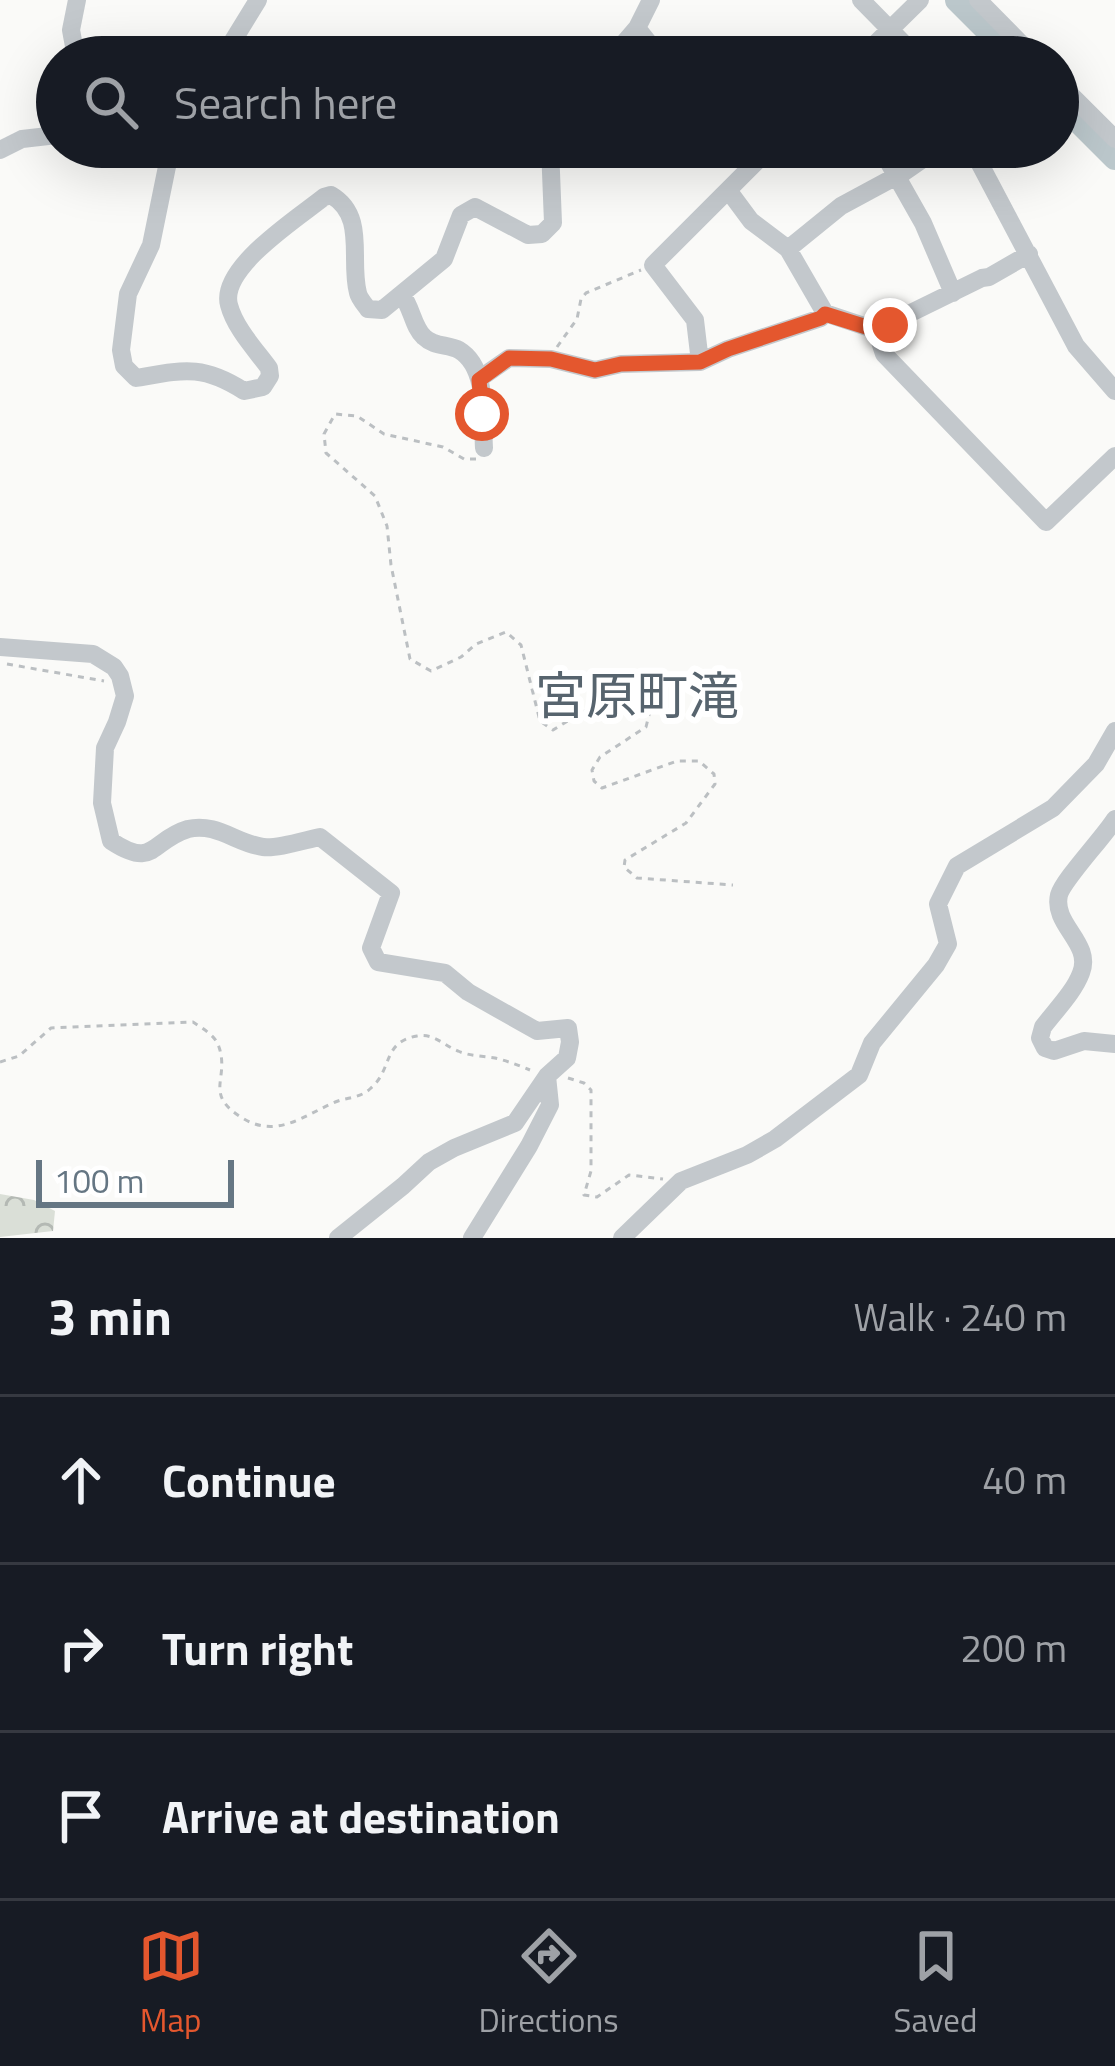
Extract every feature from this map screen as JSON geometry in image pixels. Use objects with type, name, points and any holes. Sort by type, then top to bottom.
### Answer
[{"type":"street","points":[[72,36],[76,0]]},
{"type":"street","points":[[236,36],[258,0]]},
{"type":"street","points":[[630,36],[651,0]]},
{"type":"street","points":[[861,0],[895,36]]},
{"type":"street","points":[[883,36],[920,0]]},
{"type":"street","points":[[978,0],[1013,36]]},
{"type":"street","points":[[637,28],[643,36]]},
{"type":"street","points":[[1079,103],[1115,139]]},
{"type":"street","points":[[0,151],[36,137]]},
{"type":"street","points":[[167,168],[151,244],[128,294],[124,366],[136,378],[200,370],[244,391],[263,387],[269,368],[236,322],[227,301],[229,287],[245,262],[324,197],[341,201],[356,234],[358,296],[368,309],[382,310],[444,259],[460,215],[475,207],[528,235],[542,234],[553,223],[551,168]]},
{"type":"street","points":[[700,362],[695,320],[653,265],[749,168]]},
{"type":"street","points":[[892,168],[953,293]]},
{"type":"street","points":[[788,249],[842,206],[909,168]]},
{"type":"street","points":[[982,168],[1076,346],[1115,391]]},
{"type":"street","points":[[728,190],[751,221],[788,249],[825,314],[876,330],[1028,254]]},
{"type":"street","points":[[402,296],[420,334],[432,343],[458,349],[471,362],[479,380],[484,448]]},
{"type":"street","points":[[479,380],[509,358],[551,359],[595,370],[621,364],[700,362],[825,314]]},
{"type":"street","points":[[876,330],[884,354],[1046,522],[1115,456]]},
{"type":"street","points":[[0,646],[93,654],[114,667],[124,684],[125,696],[105,748],[102,803],[111,842],[130,854],[144,854],[190,829],[223,831],[263,848],[320,837],[391,893],[371,948],[378,962],[445,973],[467,992],[537,1031],[568,1028],[566,1058],[547,1076],[515,1123],[429,1162],[338,1238]]},
{"type":"street","points":[[622,1238],[681,1181],[775,1139],[859,1075],[872,1043],[948,944],[938,904],[957,866],[1053,808],[1096,764],[1115,731]]},
{"type":"street","points":[[1115,819],[1060,889],[1060,915],[1084,957],[1081,975],[1040,1033],[1041,1043],[1050,1050],[1078,1041],[1115,1044]]},
{"type":"street","points":[[472,1238],[550,1105],[547,1076]]},
{"type":"path","points":[[551,359],[577,319],[586,293],[653,265]]},
{"type":"path","points":[[484,448],[475,460],[464,458],[442,447],[384,434],[357,416],[335,414],[324,434],[326,453],[375,496],[387,526],[410,658],[431,671],[506,632],[520,645],[540,721],[554,730],[632,690],[643,694],[651,707],[646,727],[600,757],[592,770],[594,781],[602,788],[677,761],[699,761],[714,774],[715,784],[686,824],[625,860],[624,867],[638,878],[734,885]]},
{"type":"path","points":[[0,663],[124,684]]},
{"type":"path","points":[[0,1062],[19,1056],[51,1028],[193,1022],[219,1046],[221,1098],[226,1108],[272,1129],[370,1090],[382,1076],[392,1048],[424,1034],[460,1052],[584,1083],[591,1090],[591,1171],[584,1196],[596,1197],[629,1174],[681,1181]]},
{"type":"green space","points":[[0,1194],[34,1200],[55,1211],[53,1231],[0,1237]]},
{"type":"waterway","points":[[957,0],[993,36]]},
{"type":"waterway","points":[[1079,122],[1115,158]]},
{"type":"district","name":"宮原町滝","points":[[637,696]]},
{"type":"route","points":[[482,414],[479,380],[509,358],[551,359],[595,370],[621,364],[700,362],[825,314],[876,330],[890,325]]}]
